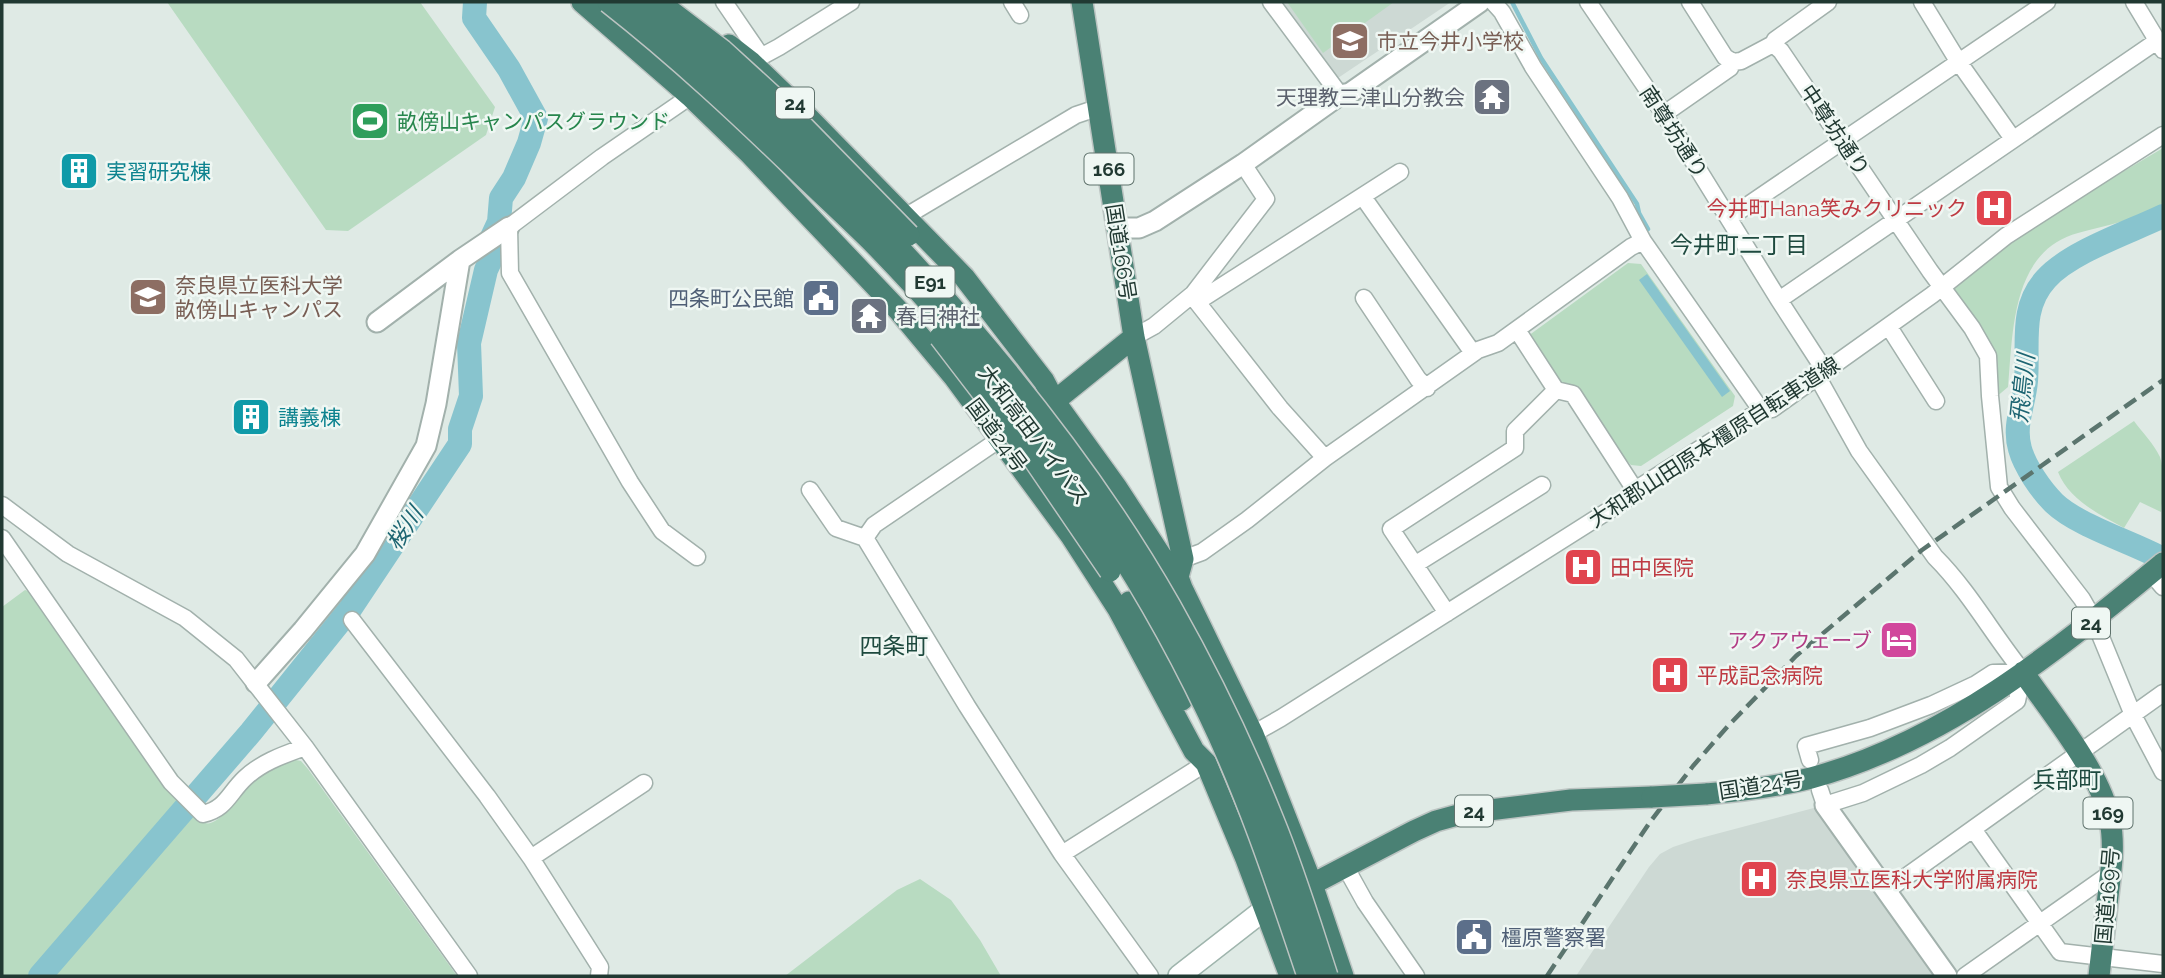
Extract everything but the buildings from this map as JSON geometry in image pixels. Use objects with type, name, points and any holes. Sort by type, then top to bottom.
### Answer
[{"type":"highway","name":"国道24号","points":[[582,2],[690,96],[750,154],[907,320],[954,377],[1071,536],[1118,609],[1194,751],[1206,764],[1289,894],[1436,821],[1465,813],[1571,800],[1756,789],[1810,778],[1899,747],[1969,710],[2158,573]]},
{"type":"highway","name":"大和高田バイパス","points":[[608,2],[737,111],[874,244],[961,340],[1023,416],[1079,492],[1158,615],[1208,711],[1262,841],[1327,976]]},
{"type":"highway","name":"大和高田バイパス","points":[[635,2],[708,63],[834,179],[1006,368],[1093,484],[1172,608],[1245,754],[1275,823],[1308,976]]},
{"type":"highway","points":[[659,2],[722,50],[907,225],[1055,402],[1118,488],[1182,588],[1253,734],[1289,894],[1290,976]]},
{"type":"highway","name":"24","points":[[674,2],[756,59],[907,225]]},
{"type":"highway","name":"国道166号","points":[[1082,2],[1134,337],[1183,559],[1178,577],[1182,588]]},
{"type":"highway","points":[[737,111],[948,347],[1035,461],[1110,571],[1144,627],[1171,676],[1202,746],[1206,764],[1253,734]]},
{"type":"highway","points":[[1000,439],[1055,402],[1134,337]]},
{"type":"highway","name":"国道169号","points":[[2023,673],[2079,753],[2095,781],[2110,819],[2111,873],[2100,967]]},
{"type":"highway","points":[[1289,894],[1328,932],[1343,976]]},
{"type":"main road","points":[[1179,976],[1289,894]]},
{"type":"street","points":[[724,2],[756,59]]},
{"type":"street","points":[[377,322],[690,96],[779,47],[850,2]]},
{"type":"street","points":[[1270,2],[1340,95]]},
{"type":"street","points":[[1117,228],[1139,228],[1156,221],[1243,164],[1340,95],[1350,93],[1480,2]]},
{"type":"street","points":[[1493,2],[1502,12],[1533,67],[1620,198],[1643,241],[1761,410]]},
{"type":"street","name":"南尊坊通り","points":[[1588,2],[1730,218],[1821,374],[1859,451],[2023,673]]},
{"type":"street","points":[[1690,2],[1725,57],[1732,62],[1741,61],[1773,44],[1774,40],[1824,3]]},
{"type":"street","points":[[1922,2],[1958,61],[2013,139]]},
{"type":"street","points":[[1730,218],[2047,2]]},
{"type":"street","points":[[1779,300],[2013,139],[2160,46],[2133,2]]},
{"type":"street","name":"中尊坊通り","points":[[1773,44],[1781,51],[1989,356],[1999,487],[2082,599],[2094,620],[2133,715],[2163,772]]},
{"type":"street","points":[[1664,114],[1730,68],[1732,62]]},
{"type":"street","points":[[848,257],[907,225],[1076,116],[1100,107]]},
{"type":"street","name":"大和郡山田原本橿原自転車道線","points":[[1253,734],[1281,719],[1630,497],[1635,490],[1761,410],[1772,408],[1889,327],[2006,236],[2163,135]]},
{"type":"street","points":[[1195,298],[1266,199],[1243,164]]},
{"type":"street","points":[[1134,337],[1400,172]]},
{"type":"street","points":[[1363,197],[1474,353]]},
{"type":"street","points":[[509,227],[510,273],[630,482],[662,531],[697,557]]},
{"type":"street","points":[[1183,559],[1202,552],[1325,458],[1474,353],[1498,343],[1630,247],[1643,241]]},
{"type":"street","points":[[256,684],[365,554],[426,446],[436,404],[460,261]]},
{"type":"street","points":[[1195,298],[1280,408],[1325,458]]},
{"type":"street","points":[[1364,298],[1418,379],[1427,387]]},
{"type":"street","points":[[1889,327],[1936,401]]},
{"type":"street","points":[[1517,330],[1556,390],[1573,394],[1635,490]]},
{"type":"street","points":[[1447,613],[1391,529],[1515,448],[1516,431],[1556,390]]},
{"type":"street","points":[[865,538],[874,525],[1000,439]]},
{"type":"street","points":[[1416,564],[1542,485]]},
{"type":"street","points":[[810,490],[836,528],[865,538],[967,706],[1062,854],[1150,976]]},
{"type":"street","points":[[2,505],[68,554],[186,618],[236,659],[305,747],[469,976]]},
{"type":"street","points":[[2,538],[172,782],[204,814],[217,811],[245,778],[272,759],[305,747]]},
{"type":"street","points":[[352,620],[487,796],[531,858],[600,967],[599,976]]},
{"type":"street","points":[[1810,760],[1806,746],[1870,728],[1931,705],[1993,673],[2023,673],[2017,701],[1950,748],[1863,793],[1823,798],[1947,976]]},
{"type":"street","points":[[1886,891],[2163,693]]},
{"type":"street","points":[[1062,854],[1206,764]]},
{"type":"street","points":[[531,858],[643,783]]},
{"type":"street","points":[[1973,830],[2060,952],[2100,967],[2163,964]]},
{"type":"street","points":[[1345,866],[1365,902],[1416,976]]},
{"type":"street","points":[[1965,976],[2111,873]]},
{"type":"street","points":[[1281,976],[1272,949],[1289,894]]},
{"type":"street","points":[[1328,932],[1349,966],[1352,976]]},
{"type":"shaded area","name":"市立今井小学校","points":[[1278,2],[1451,2],[1335,80]]},
{"type":"shaded area","name":"奈良県立医科大学附属病院","points":[[1825,805],[1947,976],[1576,976],[1660,854],[1697,839]]},
{"type":"green space","name":"畝傍山キャンパスグラウンド","points":[[167,2],[420,2],[495,107],[486,135],[348,231],[326,230]]},
{"type":"green space","points":[[1287,2],[1394,2],[1323,53]]},
{"type":"green space","points":[[2163,148],[2163,203],[2133,218],[2078,233],[2056,243],[2039,257],[2020,296],[2008,387],[1995,398],[1993,356],[1953,292],[1953,286],[2050,215]]},
{"type":"green space","points":[[1628,263],[1641,264],[1735,396],[1733,406],[1641,466],[1623,462],[1561,384],[1528,336]]},
{"type":"green space","points":[[2134,421],[2162,463],[2161,512],[2140,502],[2124,528],[2095,512],[2077,498],[2069,491],[2058,472]]},
{"type":"green space","points":[[25,590],[33,593],[202,822],[209,823],[219,818],[246,789],[275,767],[291,759],[301,761],[457,976],[2,976],[2,607]]},
{"type":"green space","points":[[920,879],[951,900],[980,940],[1001,976],[785,976],[897,890]]},
{"type":"water","points":[[1647,274],[1730,391],[1722,397],[1639,280]]},
{"type":"waterway","name":"桜川","points":[[40,976],[251,732],[350,609],[460,444],[460,429],[471,396],[469,343],[486,270],[498,244],[492,237],[499,222],[501,198],[514,178],[536,118],[509,69],[474,18],[475,2]]},
{"type":"waterway","points":[[1512,2],[1541,58],[1637,204],[1648,229]]},
{"type":"waterway","name":"飛鳥川","points":[[2163,216],[2101,243],[2070,260],[2046,279],[2038,290],[2032,302],[2027,328],[2026,381],[2018,432],[2020,449],[2026,463],[2054,503],[2077,519],[2163,559]]},
{"type":"railway","points":[[1547,976],[1650,822],[1693,766],[1796,656],[1922,550],[2163,380]]},
{"type":"place","name":"市立今井小学校","points":[[1350,41]]},
{"type":"place","name":"天理教三津山分教会","points":[[1492,97]]},
{"type":"place","name":"畝傍山キャンパスグラウンド","points":[[370,121]]},
{"type":"place","name":"実習研究棟","points":[[79,171]]},
{"type":"place","name":"今井町Hana笑みクリニック","points":[[1994,208]]},
{"type":"place","name":"奈良県立医科大学 畝傍山キャンパス","points":[[148,297]]},
{"type":"place","name":"四条町公民館","points":[[821,298]]},
{"type":"place","name":"春日神社","points":[[869,316]]},
{"type":"place","name":"講義棟","points":[[251,417]]},
{"type":"place","name":"田中医院","points":[[1583,567]]},
{"type":"place","name":"アクアウェーブ","points":[[1899,640]]},
{"type":"place","name":"平成記念病院","points":[[1670,675]]},
{"type":"place","name":"奈良県立医科大学附属病院","points":[[1759,879]]},
{"type":"place","name":"橿原警察署","points":[[1474,937]]},
{"type":"district","name":"今井町二丁目","points":[[1739,244]]},
{"type":"district","name":"四条町","points":[[894,645]]},
{"type":"district","name":"兵部町","points":[[2067,779]]}]
